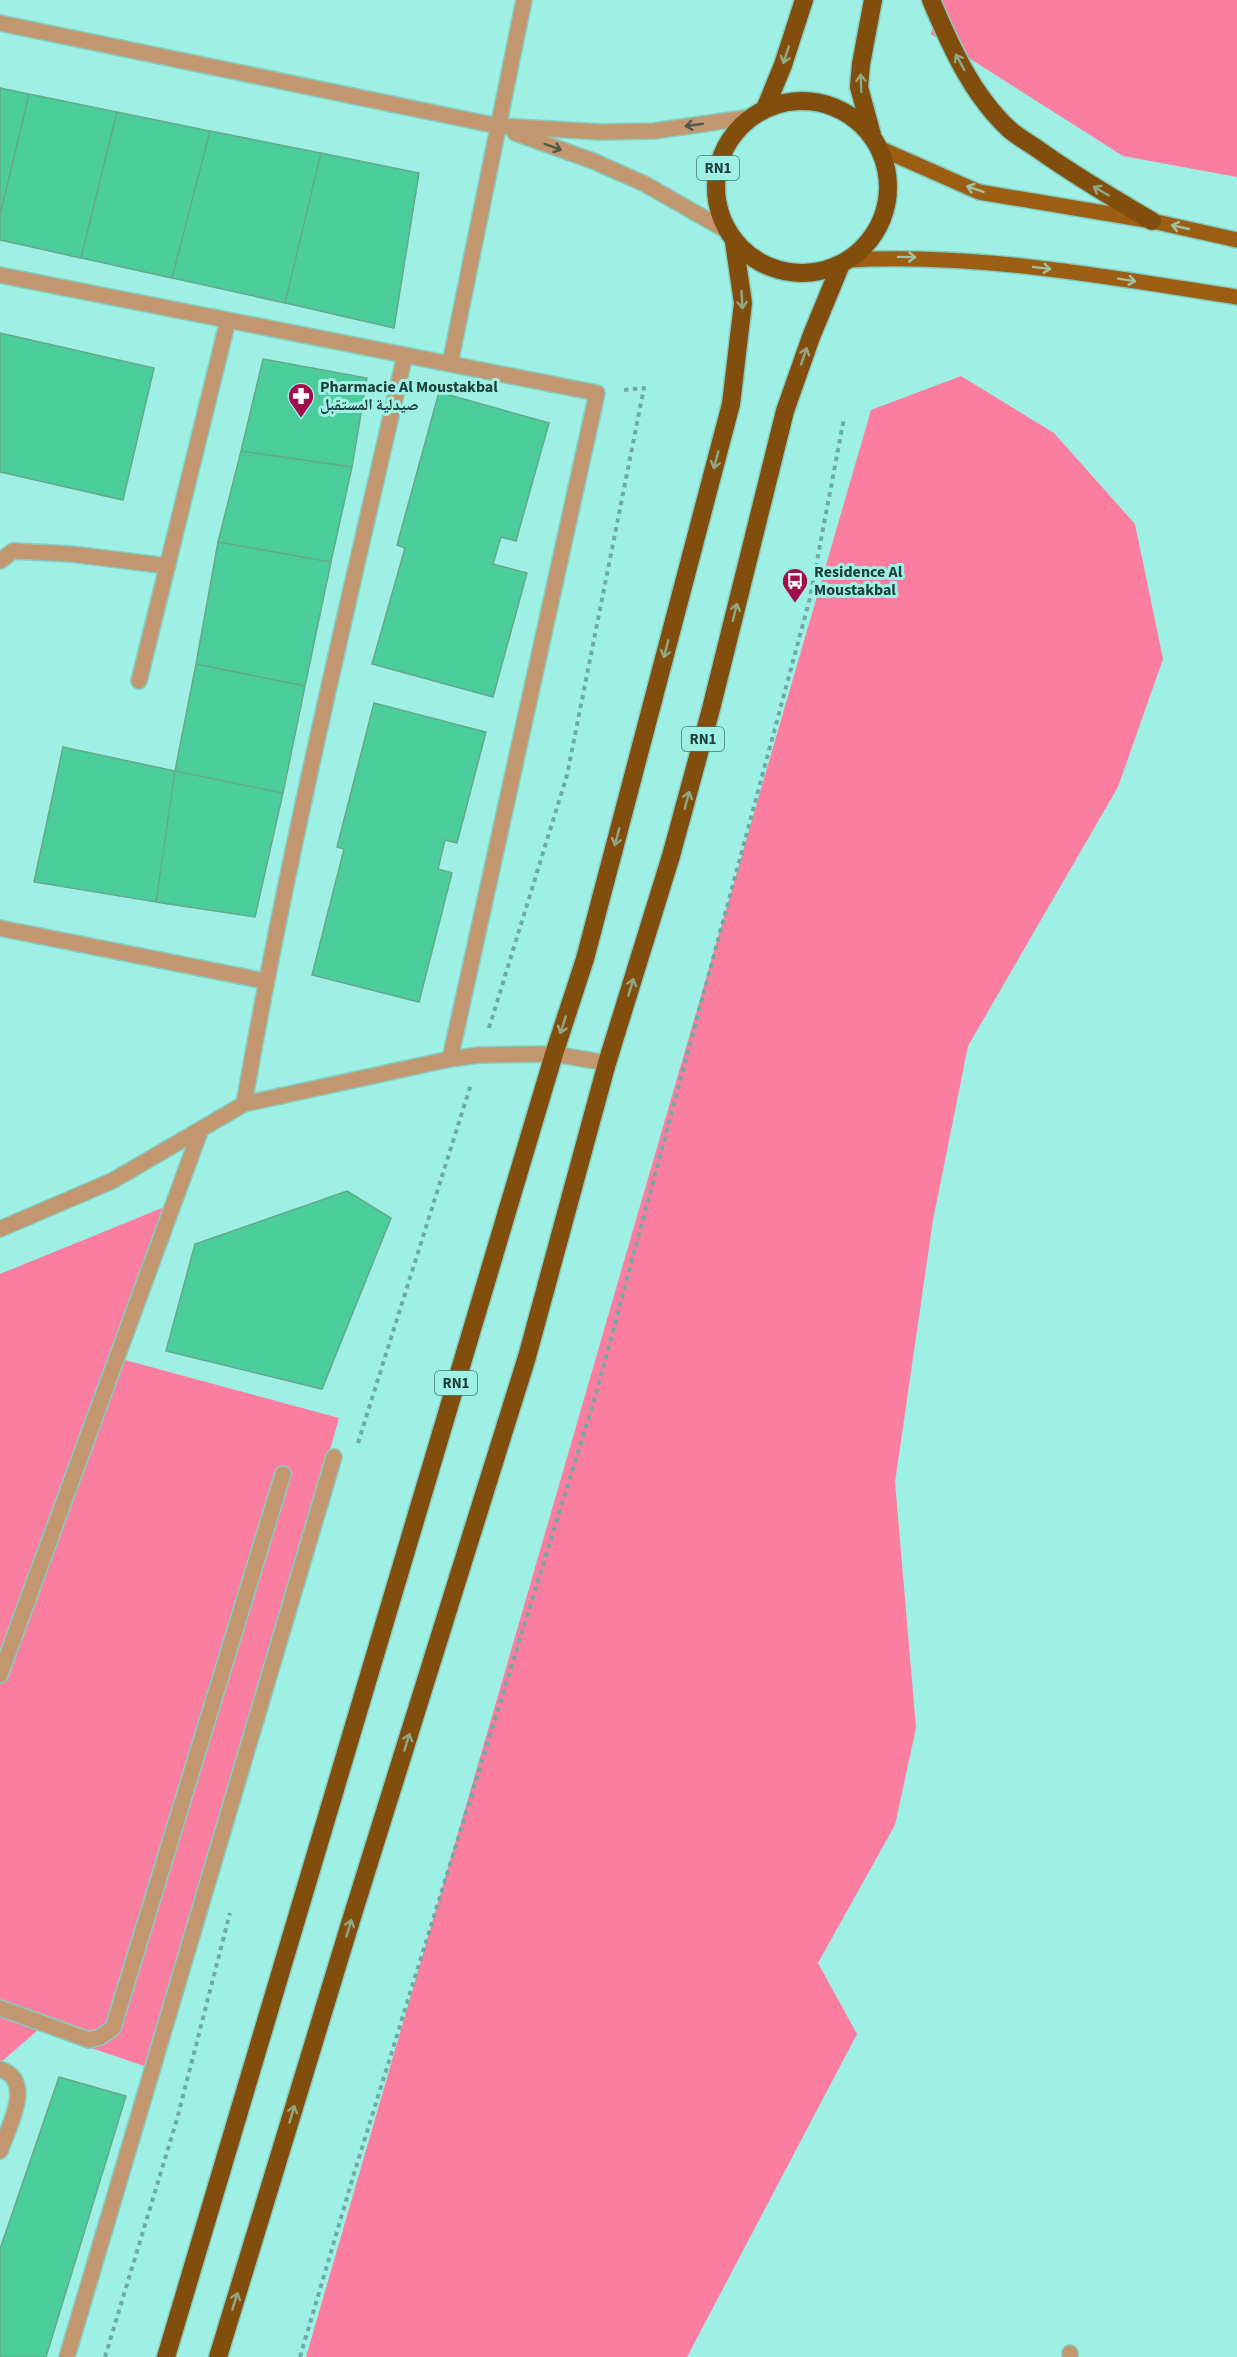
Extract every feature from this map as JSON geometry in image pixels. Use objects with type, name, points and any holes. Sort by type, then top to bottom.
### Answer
[{"type":"highway","name":"RN1","points":[[759,113],[783,65],[804,0]]},
{"type":"highway","name":"RN1","points":[[730,236],[754,260],[780,271],[808,274],[845,262],[858,254],[875,232],[886,207],[887,177],[859,87],[873,0]]},
{"type":"highway","points":[[931,0],[946,36],[971,82],[1009,129],[1078,178],[1152,221]]},
{"type":"highway","name":"RN1","points":[[166,2357],[554,1054],[588,948],[731,404],[743,303],[730,236],[721,218],[715,191],[718,164],[731,137],[759,113],[779,104],[808,101],[837,109],[862,125],[876,144]]},
{"type":"highway","name":"RN1","points":[[218,2357],[356,1903],[527,1357],[608,1063],[671,856],[708,721],[785,411],[811,337],[845,262]]},
{"type":"main road","points":[[876,144],[979,192],[1152,221],[1237,240]]},
{"type":"main road","points":[[845,262],[902,257],[1014,264],[1237,297]]},
{"type":"street","points":[[450,364],[524,0]]},
{"type":"street","points":[[0,23],[498,126],[601,132],[654,130],[759,113]]},
{"type":"street","points":[[498,126],[593,161],[645,184],[730,236]]},
{"type":"street","points":[[0,274],[597,393],[450,1059]]},
{"type":"street","points":[[139,681],[228,320]]},
{"type":"street","points":[[244,1104],[265,981],[340,637],[405,355]]},
{"type":"street","points":[[0,561],[13,550],[71,554],[168,566]]},
{"type":"street","points":[[0,928],[265,981]]},
{"type":"street","points":[[0,1229],[112,1181],[244,1104],[450,1059],[480,1055],[554,1054],[608,1063]]},
{"type":"street","points":[[0,1675],[201,1129]]},
{"type":"street","points":[[67,2357],[334,1457]]},
{"type":"street","points":[[0,2008],[89,2040],[100,2037],[113,2028],[284,1474]]},
{"type":"street","points":[[0,2069],[11,2073],[18,2083],[19,2095],[0,2151]]},
{"type":"path","points":[[357,1448],[567,775],[644,388]]},
{"type":"path","points":[[300,2357],[356,2166],[596,1394],[810,598],[844,418]]},
{"type":"path","points":[[105,2357],[177,2119],[233,1902]]},
{"type":"shaded area","points":[[939,0],[1237,0],[1237,177],[1123,156],[931,34]]},
{"type":"shaded area","points":[[961,376],[1054,433],[1135,524],[1163,659],[1118,787],[968,1046],[933,1220],[895,1482],[916,1728],[895,1825],[818,1963],[857,2034],[687,2357],[306,2357],[871,410]]},
{"type":"shaded area","points":[[184,1199],[125,1360],[339,1418],[156,2070],[38,2030],[0,2063],[0,1274]]},
{"type":"building","points":[[0,88],[29,94],[0,216]]},
{"type":"building","points":[[29,94],[117,112],[81,258],[0,240],[0,216]]},
{"type":"building","points":[[117,112],[210,131],[172,278],[81,258]]},
{"type":"building","points":[[210,131],[321,153],[285,303],[172,278]]},
{"type":"building","points":[[321,153],[419,173],[394,328],[285,303]]},
{"type":"building","points":[[0,333],[154,368],[123,500],[0,472]]},
{"type":"building","points":[[263,359],[367,378],[352,467],[241,451]]},
{"type":"building","points":[[439,392],[549,423],[516,541],[501,537],[493,564],[527,573],[493,697],[372,664],[405,548],[397,545]]},
{"type":"building","points":[[241,451],[352,467],[331,562],[218,542]]},
{"type":"building","points":[[218,542],[331,562],[305,686],[196,664]]},
{"type":"building","points":[[196,664],[305,686],[283,793],[175,771]]},
{"type":"building","points":[[374,703],[486,732],[457,843],[445,840],[438,869],[452,873],[419,1002],[312,975],[344,849],[337,847]]},
{"type":"building","points":[[63,747],[175,771],[156,902],[34,882]]},
{"type":"building","points":[[175,771],[283,793],[255,917],[156,902]]},
{"type":"building","points":[[347,1191],[391,1218],[322,1389],[166,1351],[195,1244]]},
{"type":"building","points":[[59,2077],[126,2096],[46,2357],[0,2357],[0,2249]]},
{"type":"place","name":"Pharmacie Al Moustakbal صيدلية المستقبل","points":[[301,419]]},
{"type":"place","name":"Residence Al Moustakbal","points":[[795,604]]}]
